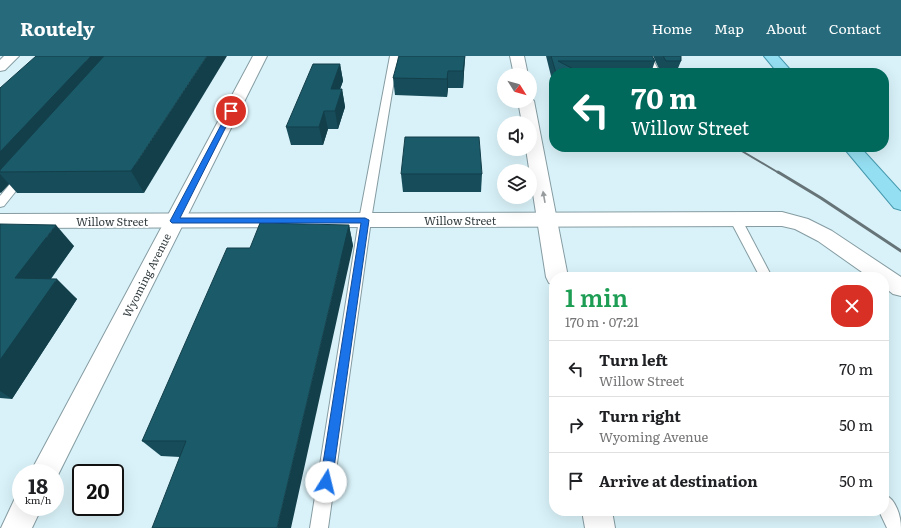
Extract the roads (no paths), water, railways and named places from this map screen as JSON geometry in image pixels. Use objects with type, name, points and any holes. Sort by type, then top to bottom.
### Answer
[{"type":"main road","points":[[771,56],[782,68]]},
{"type":"main road","points":[[855,152],[901,204]]},
{"type":"street","points":[[0,67],[12,56]]},
{"type":"street","name":"Wyoming Avenue","points":[[49,464],[260,56]]},
{"type":"street","points":[[517,56],[520,68]]},
{"type":"street","points":[[536,156],[557,272]]},
{"type":"street","name":"Willow Street","points":[[0,221],[782,219],[809,227],[825,236],[878,272]]},
{"type":"street","name":"Willow Street","points":[[889,280],[901,288]]},
{"type":"street","points":[[16,528],[22,516]]},
{"type":"street","points":[[598,516],[600,528]]},
{"type":"lane","points":[[318,528],[365,220],[394,56]]},
{"type":"lane","points":[[647,56],[653,68]]},
{"type":"lane","points":[[0,203],[30,168]]},
{"type":"lane","points":[[736,220],[763,272]]},
{"type":"lane","points":[[889,513],[897,528]]},
{"type":"railway","points":[[743,152],[779,173]]},
{"type":"railway","points":[[778,172],[821,198],[901,251]]}]
